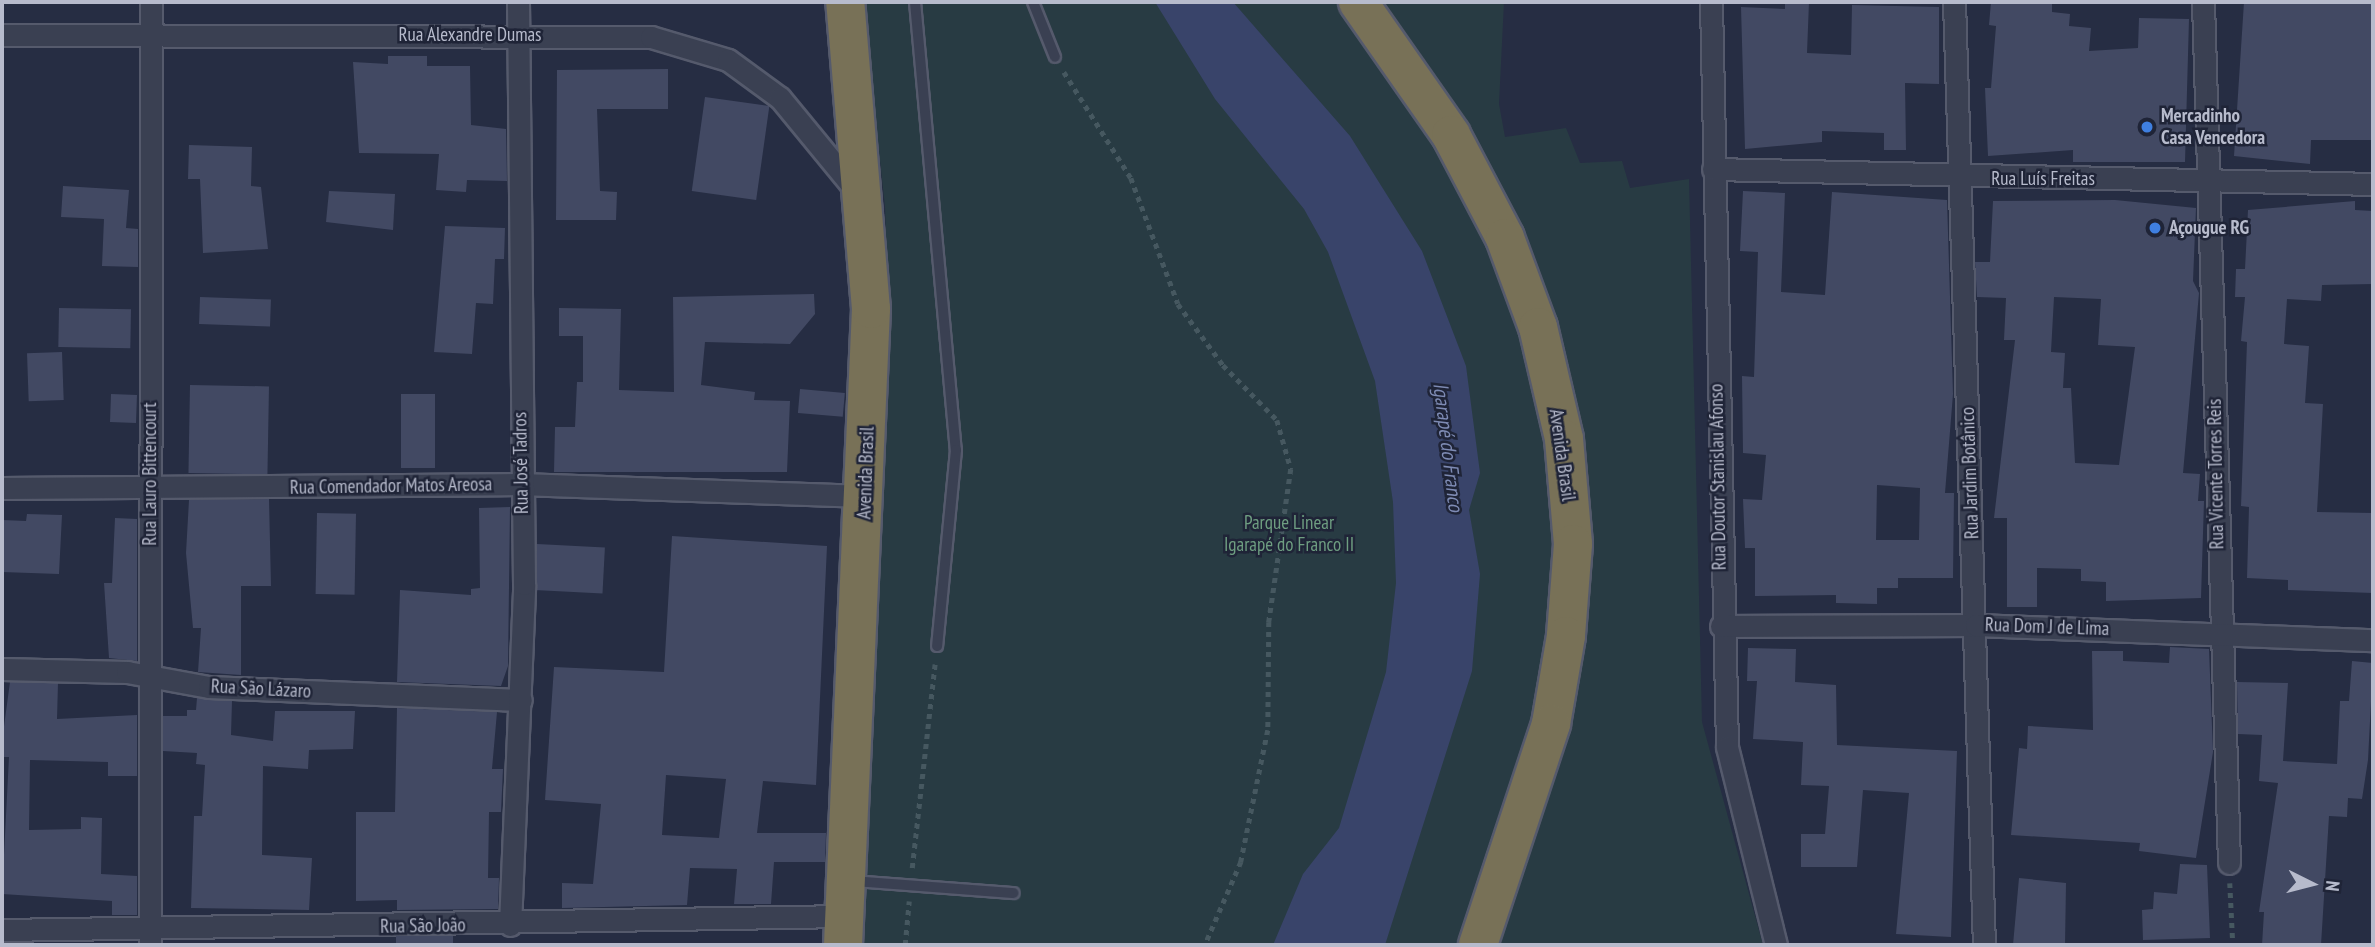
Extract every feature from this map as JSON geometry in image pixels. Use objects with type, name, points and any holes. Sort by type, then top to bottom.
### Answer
[{"type":"highway","name":"Avenida Brasil","points":[[844,914],[864,496],[867,210],[845,2]]},
{"type":"highway","name":"Avenida Brasil","points":[[1358,2],[1451,135],[1505,238],[1538,327],[1564,439],[1573,544],[1564,649],[1551,724],[1478,945]]},
{"type":"street","name":"Rua Lauro Bittencourt","points":[[150,937],[148,679],[151,2]]},
{"type":"street","name":"Rua José Tadros","points":[[510,925],[521,700],[518,2]]},
{"type":"street","name":"Rua Doutor Stanislau Afonso","points":[[1711,2],[1721,626],[1727,747],[1776,945]]},
{"type":"street","name":"Rua Jardim Botânico","points":[[1954,2],[1976,625],[1984,945]]},
{"type":"street","name":"Rua Vicente Torres Reis","points":[[2203,2],[2219,633],[2229,863]]},
{"type":"street","name":"Rua Alexandre Dumas","points":[[2,35],[651,37],[728,60],[808,126],[867,210]]},
{"type":"street","name":"Rua Luís Freitas","points":[[1713,169],[1959,179],[2209,179],[2373,184]]},
{"type":"street","name":"Rua Comendador Matos Areosa","points":[[2,488],[150,489],[520,484],[864,496]]},
{"type":"street","name":"Rua Dom J de Lima","points":[[1721,626],[1976,625],[2373,640]]},
{"type":"street","name":"Rua São Lázaro","points":[[2,668],[114,671],[148,679],[521,700]]},
{"type":"street","name":"Rua São João","points":[[2,930],[150,937],[844,914]]},
{"type":"lane","points":[[915,2],[956,450],[937,646]]},
{"type":"lane","points":[[1033,2],[1055,57]]},
{"type":"lane","points":[[844,914],[911,886],[1014,893]]},
{"type":"path","points":[[1055,57],[1131,178],[1178,304],[1277,420],[1291,469],[1269,622],[1268,730],[1241,862],[1205,945]]},
{"type":"path","points":[[905,945],[937,646]]},
{"type":"path","points":[[2229,863],[2233,945]]},
{"type":"green space","name":"Parque Linear Igarapé do Franco II","points":[[863,2],[1504,2],[1499,104],[1505,137],[1566,128],[1580,163],[1622,161],[1630,188],[1689,179],[1702,722],[1763,945],[862,945],[890,348],[885,207]]},
{"type":"water","name":"Igarapé do Franco","points":[[1155,2],[1233,2],[1350,136],[1422,251],[1466,366],[1480,473],[1469,510],[1480,574],[1472,671],[1385,945],[1273,945],[1303,874],[1339,828],[1386,672],[1396,583],[1393,502],[1375,381],[1328,252],[1304,209],[1215,99]]},
{"type":"building","points":[[1785,2],[1809,2],[1807,53],[1851,55],[1852,5],[1939,7],[1939,84],[1905,83],[1906,150],[1884,150],[1884,133],[1822,131],[1822,142],[1745,149],[1741,7],[1785,9]]},
{"type":"building","points":[[1991,2],[2052,2],[2052,12],[2070,14],[2069,26],[2091,28],[2089,51],[2138,48],[2139,18],[2189,19],[2185,162],[2073,162],[2073,150],[1988,156],[1985,88],[1991,88],[1996,26],[1989,25]]},
{"type":"building","points":[[2244,2],[2373,2],[2373,140],[2311,140],[2310,164],[2234,156]]},
{"type":"building","points":[[388,56],[427,56],[427,66],[470,66],[471,125],[506,129],[507,181],[467,180],[466,192],[436,190],[439,154],[359,153],[353,62],[388,64]]},
{"type":"building","points":[[668,69],[668,109],[597,109],[600,191],[617,192],[616,220],[556,220],[557,70]]},
{"type":"building","points":[[705,97],[769,106],[756,200],[692,191]]},
{"type":"building","points":[[189,145],[252,147],[251,186],[261,187],[268,249],[203,253],[200,179],[188,179]]},
{"type":"building","points":[[63,186],[129,190],[126,228],[138,229],[138,267],[102,266],[104,219],[61,217]]},
{"type":"building","points":[[329,191],[395,194],[393,230],[326,222]]},
{"type":"building","points":[[1743,191],[1785,193],[1781,292],[1825,295],[1832,192],[1947,200],[1953,394],[1945,493],[1954,493],[1953,578],[1898,578],[1898,588],[1877,588],[1877,604],[1836,603],[1836,595],[1755,596],[1755,548],[1745,548],[1743,499],[1762,500],[1766,455],[1743,453],[1742,376],[1754,377],[1758,252],[1740,251]],"holes":[[[1877,485],[1920,488],[1919,540],[1876,540]]]},
{"type":"building","points":[[2115,200],[2196,208],[2193,281],[2199,293],[2183,473],[2200,474],[2198,501],[2204,501],[2201,598],[2106,601],[2106,582],[2081,581],[2081,569],[2037,568],[2037,607],[2007,607],[2007,518],[1994,518],[2015,340],[2004,340],[2006,298],[1977,297],[1975,262],[1990,262],[1993,201]],"holes":[[[2054,297],[2101,299],[2098,345],[2135,347],[2119,465],[2075,463],[2071,388],[2063,388],[2065,353],[2051,352]]]},
{"type":"building","points":[[2355,201],[2355,210],[2373,211],[2373,284],[2322,285],[2321,301],[2287,299],[2284,344],[2309,346],[2305,403],[2323,404],[2317,512],[2373,513],[2373,593],[2288,590],[2288,580],[2247,578],[2249,507],[2241,506],[2247,342],[2241,341],[2245,297],[2235,297],[2236,269],[2245,269],[2248,210]]},
{"type":"building","points":[[445,226],[505,228],[504,259],[495,259],[493,304],[476,303],[472,354],[434,352]]},
{"type":"building","points":[[814,294],[815,314],[790,344],[705,342],[701,385],[755,392],[754,400],[790,401],[787,472],[554,472],[555,427],[575,427],[577,382],[583,382],[583,336],[559,336],[559,308],[621,309],[619,390],[674,392],[673,297]]},
{"type":"building","points":[[200,297],[271,299],[270,326],[199,324]]},
{"type":"building","points":[[59,308],[131,309],[130,348],[58,347]]},
{"type":"building","points":[[62,352],[64,400],[29,401],[27,353]]},
{"type":"building","points":[[190,385],[269,386],[267,474],[188,473]]},
{"type":"building","points":[[800,389],[845,393],[843,417],[798,413]]},
{"type":"building","points":[[111,394],[137,395],[136,423],[110,422]]},
{"type":"building","points":[[401,394],[435,394],[435,468],[401,468]]},
{"type":"building","points":[[269,499],[271,586],[241,586],[241,675],[198,672],[201,628],[193,628],[186,553],[189,500]]},
{"type":"building","points":[[510,507],[508,666],[501,686],[397,682],[400,590],[471,595],[471,589],[480,588],[479,508]]},
{"type":"building","points":[[317,513],[356,514],[355,595],[316,594]]},
{"type":"building","points":[[27,514],[62,515],[59,574],[2,572],[2,520],[26,521]]},
{"type":"building","points":[[115,518],[137,519],[137,661],[109,658],[104,583],[112,583]]},
{"type":"building","points":[[672,536],[827,546],[816,785],[763,781],[757,833],[826,833],[825,862],[774,862],[771,904],[734,904],[737,869],[690,868],[687,905],[562,908],[562,883],[593,884],[601,804],[545,800],[554,667],[664,672]],"holes":[[[666,775],[726,779],[719,838],[662,835]]]},
{"type":"building","points":[[537,544],[605,548],[602,593],[535,590]]},
{"type":"building","points":[[2170,647],[2209,649],[2213,752],[2196,858],[2139,851],[2140,843],[2011,835],[2019,748],[2027,749],[2028,726],[2093,730],[2092,651],[2123,651],[2123,661],[2169,663]]},
{"type":"building","points":[[1748,648],[1796,649],[1795,682],[1836,685],[1837,745],[1957,751],[1951,937],[1896,934],[1909,793],[1863,790],[1857,867],[1801,867],[1801,834],[1825,834],[1829,786],[1801,785],[1803,742],[1753,739],[1757,681],[1747,681]]},
{"type":"building","points":[[2352,661],[2373,663],[2368,760],[2362,799],[2348,798],[2347,817],[2329,816],[2321,945],[2262,945],[2264,912],[2259,912],[2278,783],[2259,781],[2262,735],[2238,734],[2237,682],[2288,683],[2283,761],[2337,764],[2340,701],[2349,701]]},
{"type":"building","points":[[10,682],[58,683],[57,719],[137,715],[137,776],[108,776],[108,762],[30,760],[29,830],[81,829],[81,817],[102,818],[101,874],[137,876],[137,915],[112,915],[112,901],[2,894],[9,757],[2,757],[2,741]]},
{"type":"building","points":[[197,698],[232,701],[231,735],[273,741],[275,711],[355,711],[353,749],[309,750],[308,769],[263,766],[262,855],[312,858],[309,910],[191,908],[194,816],[202,816],[205,765],[196,764],[197,753],[163,751],[163,716],[187,716],[187,710],[196,710]]},
{"type":"building","points":[[397,708],[497,712],[492,769],[503,769],[501,812],[489,812],[488,878],[499,878],[498,909],[397,910],[397,900],[356,901],[356,812],[395,812]]},
{"type":"building","points":[[2180,864],[2207,865],[2210,938],[2143,940],[2142,910],[2153,909],[2154,892],[2177,894]]},
{"type":"building","points":[[2019,878],[2066,883],[2065,945],[2013,945]]},
{"type":"building","points":[[396,936],[453,936],[453,945],[396,945]]},
{"type":"place","name":"Mercadinho Casa Vencedora","points":[[2147,127]]},
{"type":"place","name":"Açougue RG","points":[[2155,228]]}]
